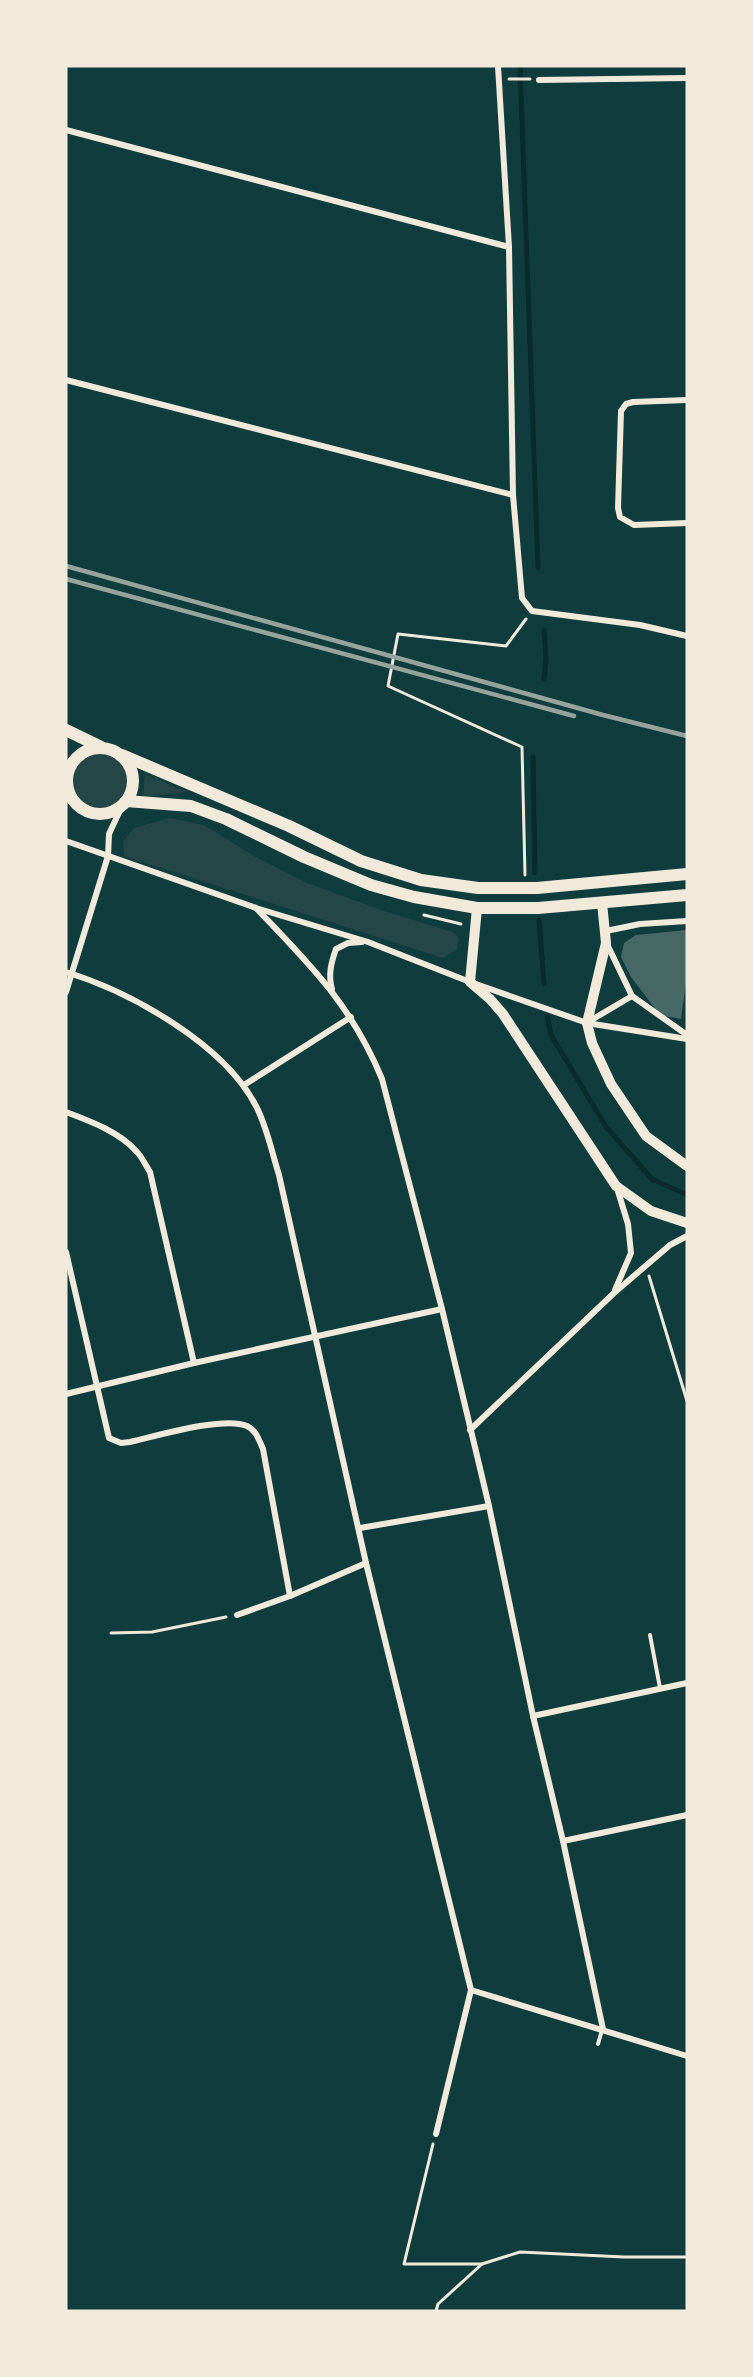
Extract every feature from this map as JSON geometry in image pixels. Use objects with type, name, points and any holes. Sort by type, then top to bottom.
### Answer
[{"type":"main road","points":[[66,730],[289,826],[361,861],[421,880],[478,888],[526,888],[687,874]]},
{"type":"main road","points":[[101,747],[82,753],[75,759],[66,779],[74,802],[82,809],[103,814],[124,803],[131,793],[132,773],[122,755]]},
{"type":"main road","points":[[124,803],[190,806],[226,819],[304,857],[371,885],[414,897],[477,908],[538,908],[687,895]]},
{"type":"street","points":[[498,66],[509,247],[513,495],[521,594],[526,605],[532,610],[640,625],[687,636]]},
{"type":"street","points":[[539,80],[687,78]]},
{"type":"street","points":[[66,130],[509,247]]},
{"type":"street","points":[[66,380],[513,495]]},
{"type":"street","points":[[687,400],[633,402],[621,411],[618,508],[620,517],[634,525],[687,523]]},
{"type":"street","points":[[66,992],[69,973],[108,856],[109,834],[124,803]]},
{"type":"street","points":[[66,841],[256,908],[368,942],[470,982],[587,1023],[687,1037]]},
{"type":"street","points":[[602,903],[606,937],[632,996],[687,1037]]},
{"type":"street","points":[[256,908],[311,965],[351,1017],[368,1046],[382,1079],[442,1309],[489,1506],[603,2029]]},
{"type":"street","points":[[470,982],[477,908]]},
{"type":"street","points":[[606,937],[640,924],[687,921]]},
{"type":"street","points":[[606,937],[587,1023],[594,1050],[611,1084],[646,1136],[687,1166]]},
{"type":"street","points":[[332,992],[331,964],[336,949],[348,943],[368,942]]},
{"type":"street","points":[[69,973],[146,1006],[197,1039],[244,1085],[257,1107],[279,1175],[360,1528],[366,1563],[471,1990],[436,2134]]},
{"type":"street","points":[[470,982],[503,1014],[616,1186],[628,1224],[631,1253],[614,1293]]},
{"type":"street","points":[[587,1023],[632,996]]},
{"type":"street","points":[[244,1085],[351,1017]]},
{"type":"street","points":[[66,1112],[90,1121],[125,1141],[137,1152],[150,1172],[194,1363]]},
{"type":"street","points":[[616,1186],[651,1211],[687,1223]]},
{"type":"street","points":[[470,1430],[614,1293],[670,1245],[687,1236]]},
{"type":"street","points":[[66,1252],[110,1438],[121,1443],[216,1424],[248,1426],[256,1433],[263,1449],[290,1596]]},
{"type":"street","points":[[66,1394],[194,1363],[442,1309]]},
{"type":"street","points":[[360,1528],[489,1506]]},
{"type":"street","points":[[237,1615],[290,1596],[366,1563]]},
{"type":"street","points":[[533,1716],[687,1683]]},
{"type":"street","points":[[563,1841],[686,1816],[687,1825]]},
{"type":"street","points":[[471,1990],[687,2056]]},
{"type":"lane","points":[[650,1635],[660,1689]]},
{"type":"lane","points":[[598,2044],[603,2029]]},
{"type":"path","points":[[513,79],[529,79]]},
{"type":"path","points":[[526,888],[522,747],[388,686],[398,634],[506,646],[532,610]]},
{"type":"path","points":[[646,1267],[687,1401]]},
{"type":"path","points":[[111,1633],[152,1632],[237,1615]]},
{"type":"path","points":[[436,2134],[404,2264],[482,2264],[520,2252],[624,2257],[687,2257]]},
{"type":"path","points":[[436,2311],[438,2304],[482,2264]]},
{"type":"shaded area","points":[[95,753],[105,753],[120,761],[126,770],[128,781],[126,792],[120,801],[105,809],[95,809],[84,804],[77,797],[72,786],[72,776],[77,765],[84,758]]},
{"type":"shaded area","points":[[145,774],[186,792],[143,797]]},
{"type":"shaded area","points":[[169,818],[204,825],[254,856],[307,883],[384,911],[453,932],[459,938],[457,949],[443,958],[124,856],[123,842],[134,828]]},
{"type":"building","points":[[687,930],[687,975],[681,1019],[660,1015],[631,977],[621,957],[624,943],[636,935]]},
{"type":"waterway","points":[[520,66],[538,568]]},
{"type":"waterway","points":[[544,630],[546,659],[544,679]]},
{"type":"waterway","points":[[533,757],[535,873]]},
{"type":"waterway","points":[[539,920],[544,984]]},
{"type":"waterway","points":[[547,1016],[551,1035],[606,1127],[652,1179],[687,1195]]},
{"type":"railway","points":[[66,566],[603,715],[687,736]]},
{"type":"railway","points":[[66,579],[574,716]]}]
